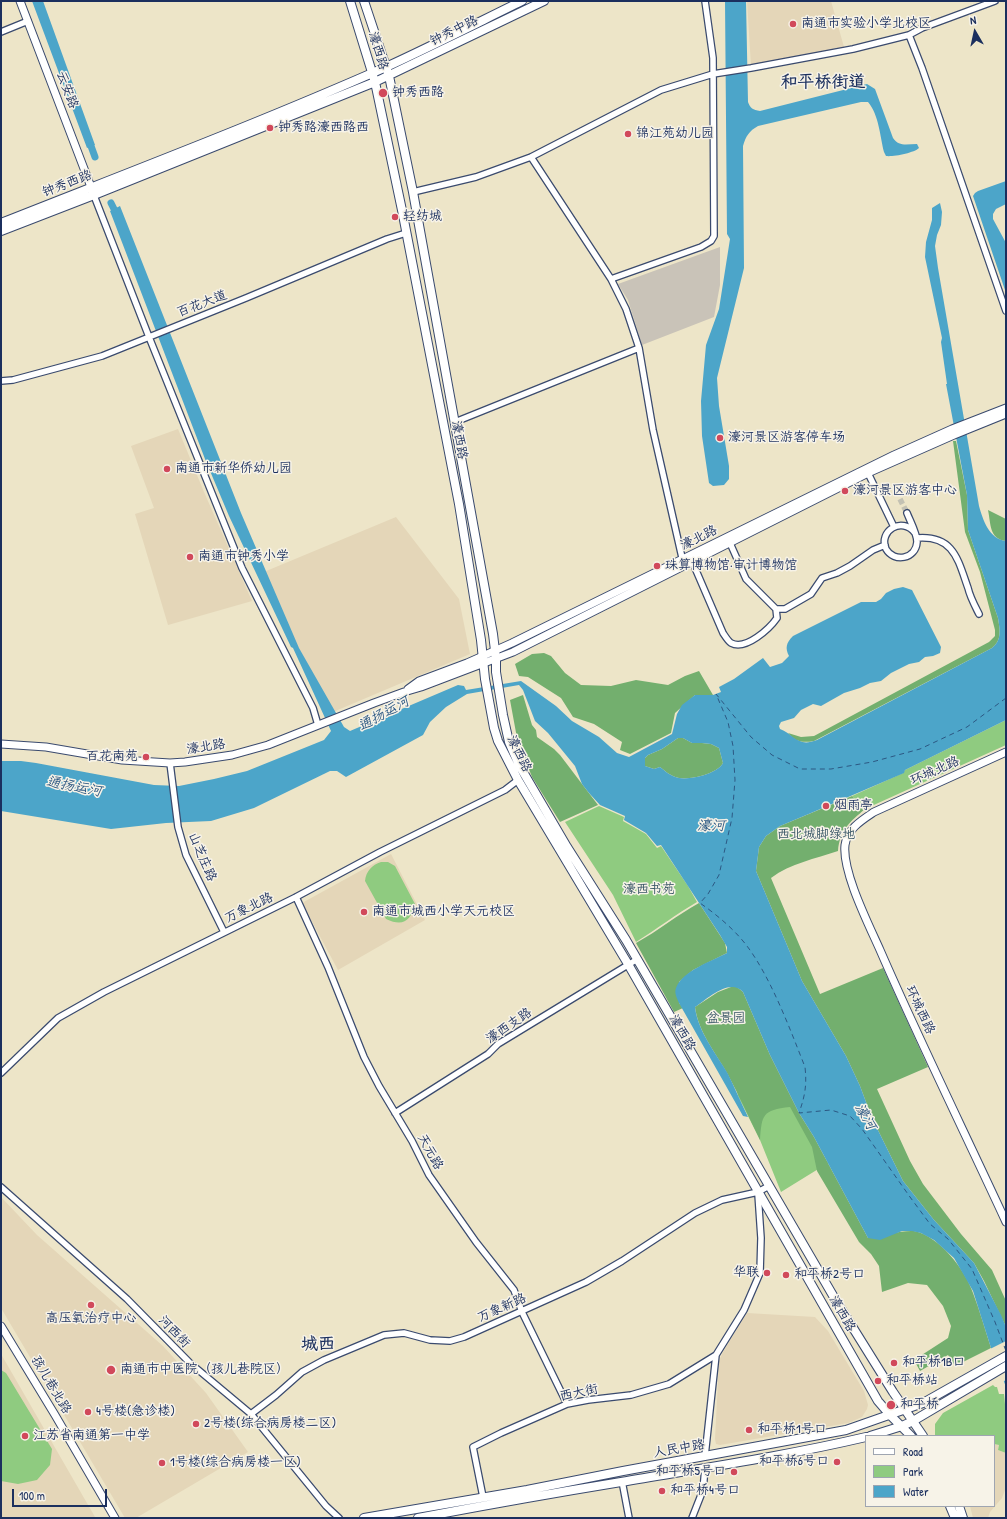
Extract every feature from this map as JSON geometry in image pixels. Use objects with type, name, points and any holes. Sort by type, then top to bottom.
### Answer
[{"type":"main road","name":"濠西路","points":[[350,1],[375,82],[406,233],[456,488],[485,679],[498,741],[518,780],[628,964],[878,1401],[910,1435]]},
{"type":"main road","name":"濠西路","points":[[364,1],[389,76],[413,192],[495,650],[496,672],[501,702],[506,728],[519,765],[567,847],[626,940],[636,960],[835,1299],[922,1435]]},
{"type":"main road","name":"钟秀中路","points":[[386,67],[522,1]]},
{"type":"main road","name":"钟秀中路","points":[[375,82],[544,1]]},
{"type":"main road","name":"钟秀西路","points":[[1,231],[386,67]]},
{"type":"main road","name":"钟秀西路","points":[[1,223],[92,191],[375,82]]},
{"type":"main road","points":[[873,1435],[913,1421],[987,1371],[1006,1356]]},
{"type":"main road","points":[[987,1371],[1006,1366]]},
{"type":"main road","name":"人民中路","points":[[364,1518],[846,1430],[905,1410],[987,1371]]},
{"type":"main road","name":"人民中路","points":[[418,1518],[525,1498],[705,1468],[865,1437]]},
{"type":"main road","points":[[950,1507],[955,1518]]},
{"type":"main road","points":[[959,1507],[963,1518]]},
{"type":"street","name":"云安路","points":[[20,1],[92,191]]},
{"type":"street","points":[[611,279],[701,247],[711,241],[714,236],[713,58],[705,1]]},
{"type":"street","points":[[413,192],[476,177],[531,157],[661,90],[712,74],[853,49],[909,35],[922,28],[995,1]]},
{"type":"street","points":[[1,32],[28,21]]},
{"type":"street","points":[[909,35],[922,68],[1006,311]]},
{"type":"street","points":[[531,157],[611,279],[626,309],[639,348],[653,430],[683,562]]},
{"type":"street","points":[[92,191],[151,336],[242,568],[320,724]]},
{"type":"street","name":"百花大道","points":[[1,381],[13,380],[102,356],[387,239],[406,233]]},
{"type":"street","points":[[455,422],[639,348]]},
{"type":"street","name":"濠北路","points":[[1,744],[46,747],[122,760],[170,763],[232,755],[268,745],[404,692],[419,681],[483,660],[496,659],[825,488],[1006,408]]},
{"type":"street","name":"濠北路","points":[[967,426],[1006,414]]},
{"type":"street","name":"濠北路","points":[[483,660],[495,650],[658,570],[683,562],[692,561],[953,432]]},
{"type":"street","points":[[868,474],[894,527]]},
{"type":"street","points":[[907,513],[916,536],[915,549],[907,557],[902,558],[891,554],[885,545],[886,534],[894,527],[900,525],[911,528],[916,536]]},
{"type":"street","points":[[916,536],[940,540],[958,558],[968,589],[979,614]]},
{"type":"street","points":[[692,561],[723,633],[731,643],[740,645],[752,640],[772,624],[777,618],[776,609],[746,579],[730,543]]},
{"type":"street","points":[[776,609],[785,609],[811,594],[822,578],[837,573],[873,550],[885,545]]},
{"type":"street","name":"环城北路","points":[[874,812],[1006,752]]},
{"type":"street","name":"山芝庄路","points":[[170,763],[178,828],[186,855],[224,932]]},
{"type":"street","name":"万象北路","points":[[1,1073],[58,1018],[104,992],[296,897],[380,852],[505,790],[518,780]]},
{"type":"street","name":"环城西路","points":[[874,812],[857,824],[847,838],[845,844],[850,877],[900,994],[1006,1222]]},
{"type":"street","name":"天元路","points":[[296,897],[328,967],[364,1057],[379,1086],[429,1175],[476,1242],[514,1290],[522,1312],[567,1404]]},
{"type":"street","name":"濠西支路","points":[[395,1113],[488,1054],[498,1044],[636,960]]},
{"type":"street","name":"万象新路","points":[[251,1414],[276,1395],[302,1372],[324,1360],[384,1335],[404,1333],[430,1340],[450,1341],[464,1337],[522,1312],[598,1275],[695,1213],[722,1200],[758,1192],[769,1186]]},
{"type":"street","name":"河西街","points":[[1,1187],[117,1290],[190,1363],[251,1414],[326,1506],[339,1518]]},
{"type":"street","points":[[705,1456],[716,1355],[744,1310],[760,1273],[761,1238],[758,1192]]},
{"type":"street","name":"孩儿巷北路","points":[[1,1326],[3,1336],[55,1415],[115,1518]]},
{"type":"street","name":"西大街","points":[[483,1497],[473,1447],[567,1404],[631,1395],[669,1384],[716,1355]]},
{"type":"street","points":[[692,1518],[703,1490],[705,1468]]},
{"type":"street","points":[[622,1482],[628,1518]]},
{"type":"shaded area","name":"南通市实验小学北校区","points":[[747,1],[831,1],[844,47],[751,66]]},
{"type":"shaded area","points":[[720,247],[720,285],[714,317],[642,345],[628,300],[618,284]]},
{"type":"shaded area","name":"南通市钟秀小学","points":[[178,429],[252,601],[168,625],[135,514],[154,508],[131,446]]},
{"type":"shaded area","points":[[396,517],[459,599],[470,654],[333,712],[259,574]]},
{"type":"shaded area","name":"南通市城西小学天元校区","points":[[391,854],[425,920],[338,970],[302,903]]},
{"type":"shaded area","name":"南通市中医院（孩儿巷院区）","points":[[1,1197],[37,1235],[163,1346],[206,1393],[248,1452],[136,1518],[125,1518],[1,1308]]},
{"type":"shaded area","points":[[747,1313],[815,1317],[828,1331],[864,1391],[868,1405],[862,1417],[848,1423],[720,1445],[716,1444],[719,1361]]},
{"type":"shaded area","name":"江苏省南通第一中学","points":[[1,1354],[95,1517],[94,1518],[1,1518]]},
{"type":"shaded area","points":[[995,1444],[999,1445],[998,1450],[1006,1453],[1005,1490],[1002,1498],[995,1506]]},
{"type":"shaded area","points":[[970,1507],[994,1507],[990,1512],[988,1518],[973,1518]]},
{"type":"green space","points":[[953,441],[956,441],[967,495],[968,530],[998,618],[1000,631],[997,642],[992,648],[814,741],[803,742],[796,740],[788,733],[801,737],[814,736],[989,642],[995,636],[995,630],[980,572],[965,532]]},
{"type":"green space","points":[[988,510],[1006,519],[1006,541],[1000,540],[994,534]]},
{"type":"green space","points":[[544,653],[551,656],[565,673],[581,685],[611,686],[636,680],[668,685],[685,676],[699,671],[713,695],[695,695],[675,713],[671,733],[630,754],[620,750],[622,742],[594,724],[573,717],[561,698],[528,677],[519,676],[515,664],[532,654]]},
{"type":"green space","points":[[523,695],[532,725],[536,730],[537,737],[560,755],[598,805],[560,822],[532,777],[517,738],[510,700]]},
{"type":"green space","points":[[1006,720],[1006,745],[865,809],[852,796],[903,773],[905,770]]},
{"type":"green space","points":[[678,738],[683,738],[692,743],[711,744],[719,748],[723,763],[720,767],[710,773],[690,778],[679,778],[660,767],[654,769],[645,766],[645,758],[648,755],[662,749]]},
{"type":"green space","name":"西北城脚绿地","points":[[852,796],[865,809],[850,822],[843,831],[838,851],[795,865],[771,878],[820,994],[883,968],[928,1067],[877,1089],[910,1161],[923,1184],[961,1234],[992,1270],[1006,1301],[1006,1327],[974,1263],[934,1220],[903,1181],[872,1118],[860,1086],[846,1056],[802,981],[756,871],[759,847],[766,836],[780,826]]},
{"type":"green space","name":"濠西书苑","points":[[599,806],[624,817],[623,821],[646,834],[657,848],[661,846],[697,902],[636,942],[613,895],[565,822]]},
{"type":"green space","points":[[381,862],[388,862],[395,866],[415,904],[411,915],[405,921],[397,922],[386,919],[365,881],[370,869]]},
{"type":"green space","points":[[699,903],[725,943],[727,953],[693,970],[679,982],[679,1003],[683,1008],[674,1012],[636,943]]},
{"type":"green space","points":[[731,987],[737,987],[743,992],[770,1055],[799,1113],[814,1137],[868,1238],[898,1232],[914,1231],[933,1239],[942,1246],[957,1264],[969,1284],[991,1348],[955,1366],[948,1355],[920,1371],[914,1360],[948,1338],[951,1326],[943,1306],[927,1285],[908,1283],[882,1292],[879,1266],[871,1254],[859,1242],[817,1171],[812,1147],[790,1107],[774,1110],[765,1115],[760,1140],[727,1073],[703,1033],[695,1007],[718,992]]},
{"type":"green space","name":"盆景园","points":[[718,992],[828,1163],[781,1192],[760,1140],[738,1096]]},
{"type":"green space","points":[[1,1370],[6,1373],[52,1449],[50,1465],[37,1480],[18,1484],[1,1481]]},
{"type":"green space","points":[[993,1385],[997,1387],[999,1394],[1004,1394],[1006,1414],[1006,1453],[998,1450],[999,1445],[995,1444],[995,1435],[935,1435],[935,1424],[943,1413]]},
{"type":"water","points":[[32,1],[43,1],[95,145],[87,148]]},
{"type":"water","points":[[725,1],[746,1],[748,102],[752,108],[760,111],[867,84],[875,89],[895,141],[901,144],[917,144],[919,148],[913,152],[886,156],[875,113],[868,102],[861,102],[758,126],[750,132],[743,146],[744,268],[717,378],[719,406],[729,466],[729,479],[724,485],[713,486],[709,483],[702,436],[701,401],[706,345],[719,309],[730,239],[727,234]]},
{"type":"water","points":[[1006,181],[1006,204],[996,209],[993,214],[993,219],[1006,243],[1006,293],[973,196],[978,191]]},
{"type":"water","name":"濠河","points":[[940,203],[942,212],[941,225],[935,246],[979,506],[985,523],[991,533],[995,537],[1006,541],[1006,720],[905,770],[904,773],[780,826],[766,836],[759,847],[756,871],[802,981],[846,1056],[860,1086],[872,1118],[903,1181],[934,1220],[974,1263],[1001,1315],[1006,1327],[1006,1387],[991,1348],[973,1291],[954,1258],[934,1240],[921,1233],[902,1231],[880,1240],[868,1238],[814,1137],[799,1113],[770,1055],[743,992],[738,988],[732,987],[719,991],[695,1007],[704,1034],[728,1074],[748,1117],[743,1116],[679,1003],[675,992],[679,982],[684,976],[698,967],[727,953],[727,947],[661,845],[657,846],[646,833],[624,820],[625,816],[600,805],[589,793],[582,784],[575,766],[548,733],[535,721],[523,690],[519,685],[467,694],[446,707],[430,722],[423,735],[346,777],[337,771],[330,771],[254,808],[211,821],[166,823],[111,829],[1,811],[1,761],[36,763],[154,785],[179,786],[247,771],[324,740],[331,731],[293,648],[291,647],[229,516],[205,459],[110,211],[120,206],[241,513],[299,648],[344,727],[350,731],[458,685],[464,686],[466,690],[521,681],[556,706],[572,721],[599,737],[617,753],[629,757],[672,734],[677,714],[682,705],[695,695],[713,695],[721,692],[719,687],[734,679],[763,658],[770,667],[782,663],[789,656],[787,646],[793,636],[861,602],[876,602],[886,593],[894,589],[903,587],[912,590],[941,647],[940,653],[925,657],[919,662],[909,664],[891,673],[881,681],[870,683],[844,693],[821,706],[813,704],[801,710],[794,718],[781,722],[779,726],[780,729],[800,741],[810,742],[817,740],[992,648],[997,642],[1000,631],[998,618],[968,530],[967,495],[946,384],[941,342],[942,338],[925,257],[926,242],[932,220],[932,208]],"holes":[[[678,738],[683,738],[692,743],[711,744],[719,748],[723,763],[720,767],[710,773],[690,778],[679,778],[660,767],[654,769],[645,766],[645,758],[648,755],[662,749]]]},
{"type":"pier","points":[[1006,1341],[1006,1380],[1002,1382],[990,1349]]},
{"type":"waterway","points":[[91,146],[95,157]]},
{"type":"waterway","points":[[111,203],[114,209]]},
{"type":"ferry route","points":[[1006,698],[967,727],[920,749],[872,762],[831,769],[800,769],[772,755],[751,737],[716,694],[728,722],[733,746],[735,780],[732,818],[719,875],[708,894],[700,903],[713,912],[737,934],[756,959],[772,988],[805,1067],[805,1090],[799,1113],[831,1110],[850,1116],[862,1129],[930,1224],[948,1239],[972,1269],[1006,1351]]},
{"type":"tunnel","points":[[900,499],[907,513]]},
{"type":"place","name":"南通市实验小学北校区","points":[[793,24]]},
{"type":"place","name":"钟秀西路","points":[[383,93]]},
{"type":"place","name":"钟秀路濠西路西","points":[[270,128]]},
{"type":"place","name":"锦江苑幼儿园","points":[[628,134]]},
{"type":"place","name":"轻纺城","points":[[395,217]]},
{"type":"place","name":"濠河景区游客停车场","points":[[720,438]]},
{"type":"place","name":"南通市新华侨幼儿园","points":[[167,469]]},
{"type":"place","name":"濠河景区游客中心","points":[[845,491]]},
{"type":"place","name":"南通市钟秀小学","points":[[190,557]]},
{"type":"place","name":"珠算博物馆·审计博物馆","points":[[657,566]]},
{"type":"place","name":"百花南苑","points":[[146,757]]},
{"type":"place","name":"烟雨亭","points":[[826,806]]},
{"type":"place","name":"南通市城西小学天元校区","points":[[364,912]]},
{"type":"place","name":"华联","points":[[767,1273]]},
{"type":"place","name":"和平桥2号口","points":[[786,1275]]},
{"type":"place","name":"高压氧治疗中心","points":[[91,1305]]},
{"type":"place","name":"和平桥1B口","points":[[894,1363]]},
{"type":"place","name":"南通市中医院（孩儿巷院区）","points":[[111,1370]]},
{"type":"place","name":"和平桥站","points":[[878,1381]]},
{"type":"place","name":"和平桥","points":[[891,1405]]},
{"type":"place","name":"4号楼(急诊楼)","points":[[88,1412]]},
{"type":"place","name":"2号楼(综合病房楼二区)","points":[[196,1424]]},
{"type":"place","name":"和平桥1号口","points":[[749,1430]]},
{"type":"place","name":"江苏省南通第一中学","points":[[25,1436]]},
{"type":"place","name":"和平桥6号口","points":[[837,1462]]},
{"type":"place","name":"1号楼(综合病房楼一区)","points":[[162,1463]]},
{"type":"place","name":"和平桥5号口","points":[[734,1472]]},
{"type":"place","name":"和平桥4号口","points":[[662,1491]]},
{"type":"district","name":"和平桥街道","points":[[823,82]]},
{"type":"district","name":"城西","points":[[318,1344]]},
{"type":"water label","name":"通扬运河","points":[[384,714]]},
{"type":"water label","name":"通扬运河","points":[[74,787]]}]
